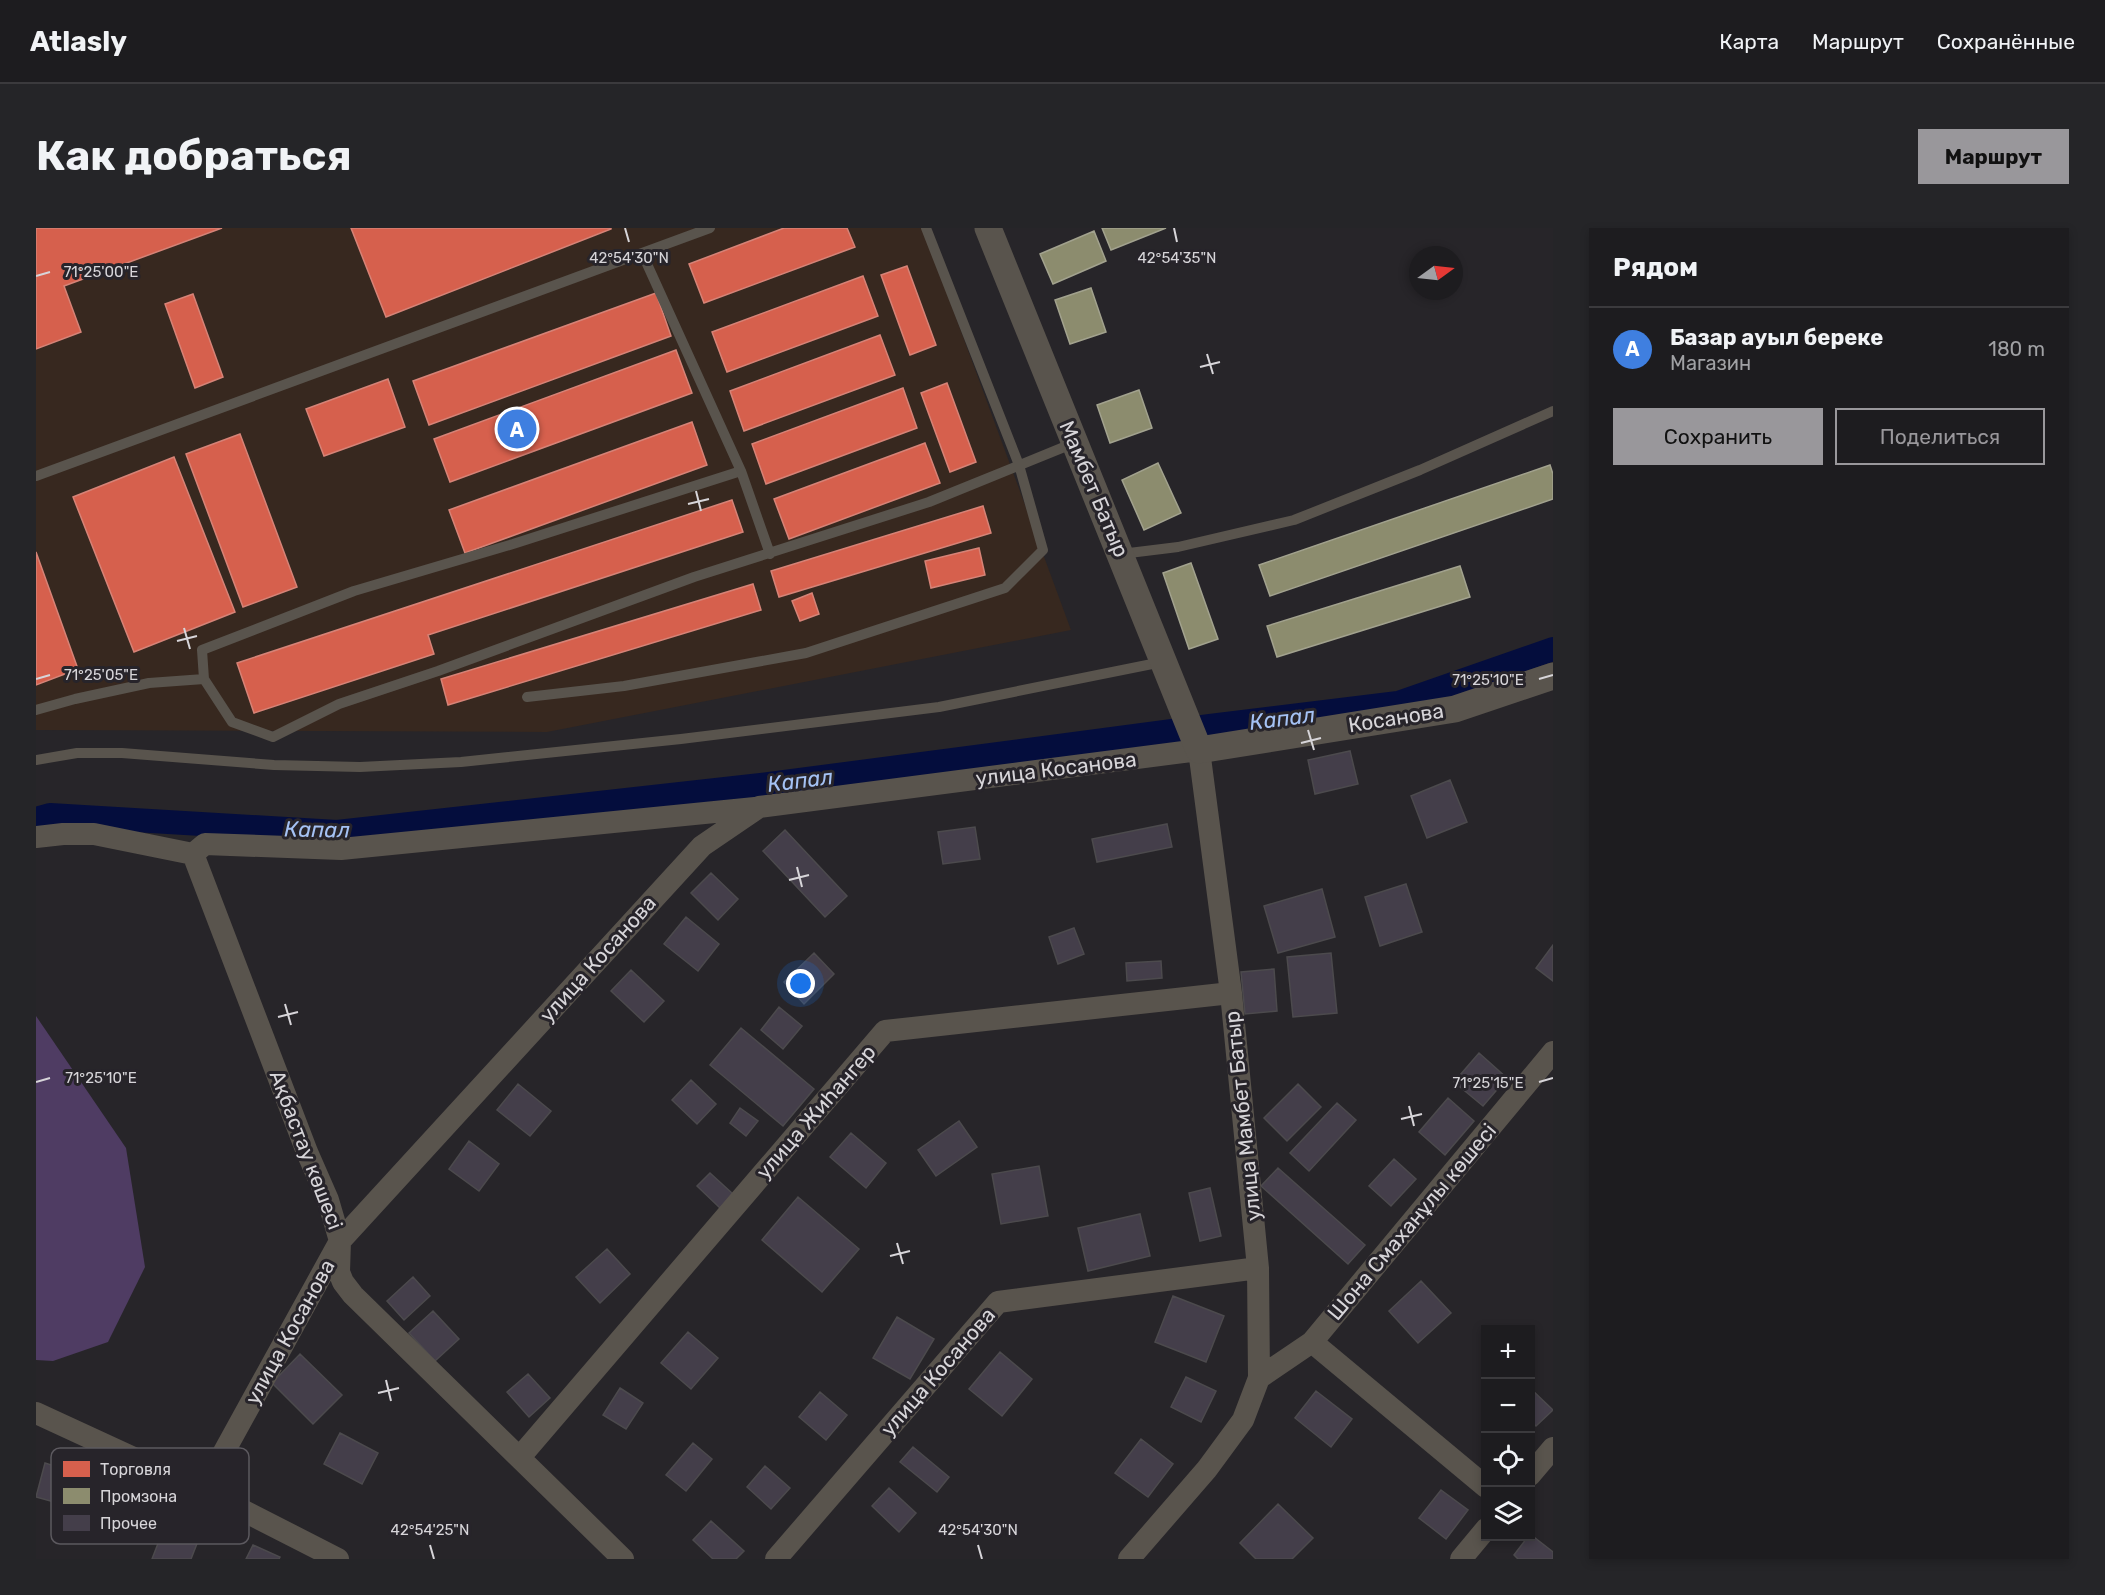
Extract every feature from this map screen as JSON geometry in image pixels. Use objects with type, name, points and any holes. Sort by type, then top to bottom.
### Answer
[{"type":"street","name":"Мамбет Батыр","points":[[988,228],[1199,750]]},
{"type":"street","name":"Косанова","points":[[1199,750],[1455,708],[1553,676]]},
{"type":"street","name":"улица Косанова","points":[[226,1448],[340,1241],[702,846],[759,807],[1199,750]]},
{"type":"street","name":"улица Мамбет Батыр","points":[[1129,1559],[1207,1469],[1243,1420],[1259,1378],[1258,1269],[1231,993],[1199,750]]},
{"type":"street","points":[[36,837],[94,834],[193,854],[205,844],[341,849],[759,807]]},
{"type":"street","name":"Ақбастау көшесі","points":[[193,854],[327,1200],[340,1241],[339,1272],[343,1282],[353,1295],[623,1559]]},
{"type":"street","name":"улица Жиhангер","points":[[520,1457],[885,1031],[1231,993]]},
{"type":"street","name":"Шона Смаханұлы көшесі","points":[[1259,1378],[1312,1342],[1553,1052]]},
{"type":"street","name":"улица Косанова","points":[[776,1559],[998,1302],[1258,1269]]},
{"type":"street","points":[[1312,1342],[1481,1484]]},
{"type":"street","points":[[36,1413],[112,1448]]},
{"type":"street","points":[[1535,1469],[1553,1448]]},
{"type":"street","points":[[249,1514],[338,1559]]},
{"type":"street","points":[[1461,1559],[1481,1534]]},
{"type":"lane","points":[[36,476],[710,228]]},
{"type":"lane","points":[[527,697],[624,686],[806,653],[1005,588],[1043,550],[1019,465],[926,228]]},
{"type":"lane","points":[[642,253],[741,471],[770,554]]},
{"type":"lane","points":[[1121,554],[1178,547],[1294,520],[1420,470],[1553,411]]},
{"type":"lane","points":[[741,471],[513,544],[354,591],[202,650],[204,679],[232,722],[273,737],[339,704],[438,671],[694,577],[929,502],[1074,443]]},
{"type":"lane","points":[[36,760],[77,753],[122,753],[274,765],[360,767],[461,762],[681,740],[939,707],[1162,662]]},
{"type":"lane","points":[[36,710],[149,683],[204,679]]},
{"type":"shaded area","points":[[36,228],[923,228],[1071,630],[547,732],[36,730]]},
{"type":"shaded area","points":[[36,1016],[126,1148],[145,1267],[108,1342],[53,1361],[36,1360]]},
{"type":"building: Торговля","points":[[36,228],[222,228],[64,286],[81,332],[36,349]]},
{"type":"building: Торговля","points":[[351,228],[611,228],[611,229],[386,317]]},
{"type":"building: Торговля","points":[[784,228],[847,228],[855,247],[704,303],[689,264]]},
{"type":"building: Торговля","points":[[907,266],[936,345],[910,355],[881,275]]},
{"type":"building: Торговля","points":[[863,276],[878,316],[727,372],[712,332]]},
{"type":"building: Торговля","points":[[656,293],[671,336],[429,425],[413,381]]},
{"type":"building: Торговля","points":[[193,294],[223,377],[195,388],[165,304]]},
{"type":"building: Торговля","points":[[880,335],[895,375],[744,431],[730,391]]},
{"type":"building: Торговля","points":[[676,350],[692,393],[450,482],[434,439]]},
{"type":"building: Торговля","points":[[388,379],[405,427],[324,456],[306,409]]},
{"type":"building: Торговля","points":[[947,383],[976,462],[950,472],[921,393]]},
{"type":"building: Торговля","points":[[903,388],[917,428],[766,484],[752,444]]},
{"type":"building: Торговля","points":[[692,422],[707,465],[465,553],[449,510]]},
{"type":"building: Торговля","points":[[240,434],[297,587],[243,607],[186,454]]},
{"type":"building: Торговля","points":[[925,443],[940,483],[789,539],[774,499]]},
{"type":"building: Торговля","points":[[174,457],[235,612],[134,652],[73,497]]},
{"type":"building: Торговля","points":[[732,500],[743,532],[428,635],[434,654],[254,713],[237,663]]},
{"type":"building: Торговля","points":[[983,506],[991,533],[779,597],[771,571]]},
{"type":"building: Торговля","points":[[979,548],[985,575],[931,588],[925,561]]},
{"type":"building: Торговля","points":[[36,552],[78,669],[36,685]]},
{"type":"building: Торговля","points":[[753,584],[761,610],[448,705],[441,679]]},
{"type":"building: Торговля","points":[[812,593],[819,614],[800,621],[792,601]]},
{"type":"building: Промзона","points":[[1102,228],[1166,228],[1111,250]]},
{"type":"building: Промзона","points":[[1094,231],[1106,261],[1053,284],[1040,254]]},
{"type":"building: Промзона","points":[[1091,288],[1106,332],[1070,344],[1055,300]]},
{"type":"building: Промзона","points":[[1139,390],[1152,428],[1110,443],[1097,405]]},
{"type":"building: Промзона","points":[[1158,463],[1181,513],[1144,530],[1122,480]]},
{"type":"building: Промзона","points":[[1550,465],[1553,474],[1553,499],[1270,596],[1259,565]]},
{"type":"building: Промзона","points":[[1191,563],[1218,639],[1189,649],[1163,573]]},
{"type":"building: Промзона","points":[[1460,566],[1470,597],[1277,657],[1267,626]]},
{"type":"building: Прочее","points":[[1350,751],[1358,784],[1315,794],[1308,760]]},
{"type":"building: Прочее","points":[[1450,780],[1467,822],[1427,838],[1411,796]]},
{"type":"building: Прочее","points":[[1167,824],[1172,847],[1097,862],[1092,839]]},
{"type":"building: Прочее","points":[[975,827],[980,859],[943,864],[938,832]]},
{"type":"building: Прочее","points":[[785,830],[847,896],[825,917],[763,851]]},
{"type":"building: Прочее","points":[[711,873],[738,899],[718,920],[691,893]]},
{"type":"building: Прочее","points":[[1406,884],[1422,932],[1380,946],[1365,897]]},
{"type":"building: Прочее","points":[[1322,889],[1335,937],[1278,953],[1264,906]]},
{"type":"building: Прочее","points":[[686,917],[719,944],[698,971],[664,944]]},
{"type":"building: Прочее","points":[[1074,928],[1084,954],[1058,964],[1049,937]]},
{"type":"building: Прочее","points":[[1553,945],[1553,981],[1536,968]]},
{"type":"building: Прочее","points":[[814,953],[834,974],[804,1004],[784,982]]},
{"type":"building: Прочее","points":[[1331,953],[1337,1013],[1293,1017],[1287,957]]},
{"type":"building: Прочее","points":[[1161,961],[1162,978],[1127,981],[1126,963]]},
{"type":"building: Прочее","points":[[1274,969],[1277,1011],[1245,1014],[1241,972]]},
{"type":"building: Прочее","points":[[631,970],[664,1001],[644,1022],[611,991]]},
{"type":"building: Прочее","points":[[779,1007],[802,1026],[783,1049],[761,1030]]},
{"type":"building: Прочее","points":[[741,1028],[814,1089],[783,1126],[710,1065]]},
{"type":"building: Прочее","points":[[1479,1053],[1507,1078],[1483,1106],[1454,1082]]},
{"type":"building: Прочее","points":[[691,1080],[716,1104],[697,1124],[672,1100]]},
{"type":"building: Прочее","points":[[518,1084],[551,1111],[530,1136],[497,1110]]},
{"type":"building: Прочее","points":[[1298,1084],[1321,1107],[1287,1141],[1264,1118]]},
{"type":"building: Прочее","points":[[1448,1098],[1474,1121],[1445,1155],[1419,1132]]},
{"type":"building: Прочее","points":[[1337,1103],[1356,1120],[1309,1171],[1290,1153]]},
{"type":"building: Прочее","points":[[740,1108],[758,1121],[746,1136],[730,1123]]},
{"type":"building: Прочее","points":[[959,1121],[977,1147],[936,1176],[918,1150]]},
{"type":"building: Прочее","points":[[851,1133],[886,1163],[866,1188],[830,1157]]},
{"type":"building: Прочее","points":[[469,1141],[499,1164],[479,1191],[449,1169]]},
{"type":"building: Прочее","points":[[1394,1159],[1416,1179],[1391,1206],[1369,1186]]},
{"type":"building: Прочее","points":[[1039,1166],[1048,1216],[1001,1224],[992,1174]]},
{"type":"building: Прочее","points":[[1278,1168],[1365,1245],[1348,1264],[1261,1186]]},
{"type":"building: Прочее","points":[[710,1173],[733,1194],[720,1208],[697,1186]]},
{"type":"building: Прочее","points":[[1210,1188],[1221,1236],[1200,1241],[1189,1193]]},
{"type":"building: Прочее","points":[[798,1197],[859,1249],[822,1292],[762,1240]]},
{"type":"building: Прочее","points":[[1140,1214],[1150,1256],[1088,1271],[1078,1228]]},
{"type":"building: Прочее","points":[[607,1249],[630,1274],[600,1303],[576,1277]]},
{"type":"building: Прочее","points":[[413,1277],[430,1296],[404,1320],[387,1301]]},
{"type":"building: Прочее","points":[[1421,1281],[1451,1313],[1418,1343],[1389,1311]]},
{"type":"building: Прочее","points":[[1173,1296],[1224,1316],[1206,1362],[1155,1342]]},
{"type":"building: Прочее","points":[[433,1311],[459,1339],[435,1361],[409,1333]]},
{"type":"building: Прочее","points":[[897,1317],[934,1339],[910,1379],[873,1358]]},
{"type":"building: Прочее","points":[[688,1332],[718,1358],[691,1389],[661,1363]]},
{"type":"building: Прочее","points":[[1000,1352],[1032,1379],[1002,1416],[969,1389]]},
{"type":"building: Прочее","points":[[300,1354],[342,1395],[313,1424],[272,1383]]},
{"type":"building: Прочее","points":[[528,1374],[550,1398],[529,1417],[507,1392]]},
{"type":"building: Прочее","points":[[1186,1377],[1216,1391],[1201,1422],[1171,1407]]},
{"type":"building: Прочее","points":[[620,1388],[643,1403],[626,1429],[603,1415]]},
{"type":"building: Прочее","points":[[1316,1391],[1352,1419],[1331,1447],[1295,1418]]},
{"type":"building: Прочее","points":[[820,1392],[847,1415],[826,1440],[799,1417]]},
{"type":"building: Прочее","points":[[1535,1393],[1553,1410],[1535,1425]]},
{"type":"building: Прочее","points":[[340,1433],[378,1453],[362,1484],[324,1464]]},
{"type":"building: Прочее","points":[[1141,1439],[1173,1464],[1148,1497],[1115,1473]]},
{"type":"building: Прочее","points":[[693,1443],[712,1459],[686,1491],[666,1475]]},
{"type":"building: Прочее","points":[[913,1447],[949,1477],[937,1492],[900,1462]]},
{"type":"building: Прочее","points":[[45,1463],[51,1465],[51,1501],[36,1497]]},
{"type":"building: Прочее","points":[[765,1466],[790,1488],[771,1509],[747,1487]]},
{"type":"building: Прочее","points":[[889,1488],[916,1513],[899,1532],[872,1506]]},
{"type":"building: Прочее","points":[[1441,1490],[1468,1510],[1446,1539],[1419,1518]]},
{"type":"building: Прочее","points":[[1278,1504],[1313,1538],[1292,1559],[1256,1559],[1240,1543]]},
{"type":"building: Прочее","points":[[711,1521],[744,1551],[736,1559],[713,1559],[693,1540]]},
{"type":"building: Прочее","points":[[1535,1538],[1553,1552],[1553,1559],[1518,1559],[1514,1555],[1525,1541],[1535,1541]]},
{"type":"building: Прочее","points":[[158,1544],[197,1544],[191,1559],[152,1559]]},
{"type":"building: Прочее","points":[[253,1545],[280,1557],[279,1559],[246,1559]]},
{"type":"waterway","name":"Капал","points":[[36,819],[50,815],[337,832],[769,784],[1398,703],[1553,649]]},
{"type":"place","name":"Базар ауыл береке","points":[[517,429]]}]
